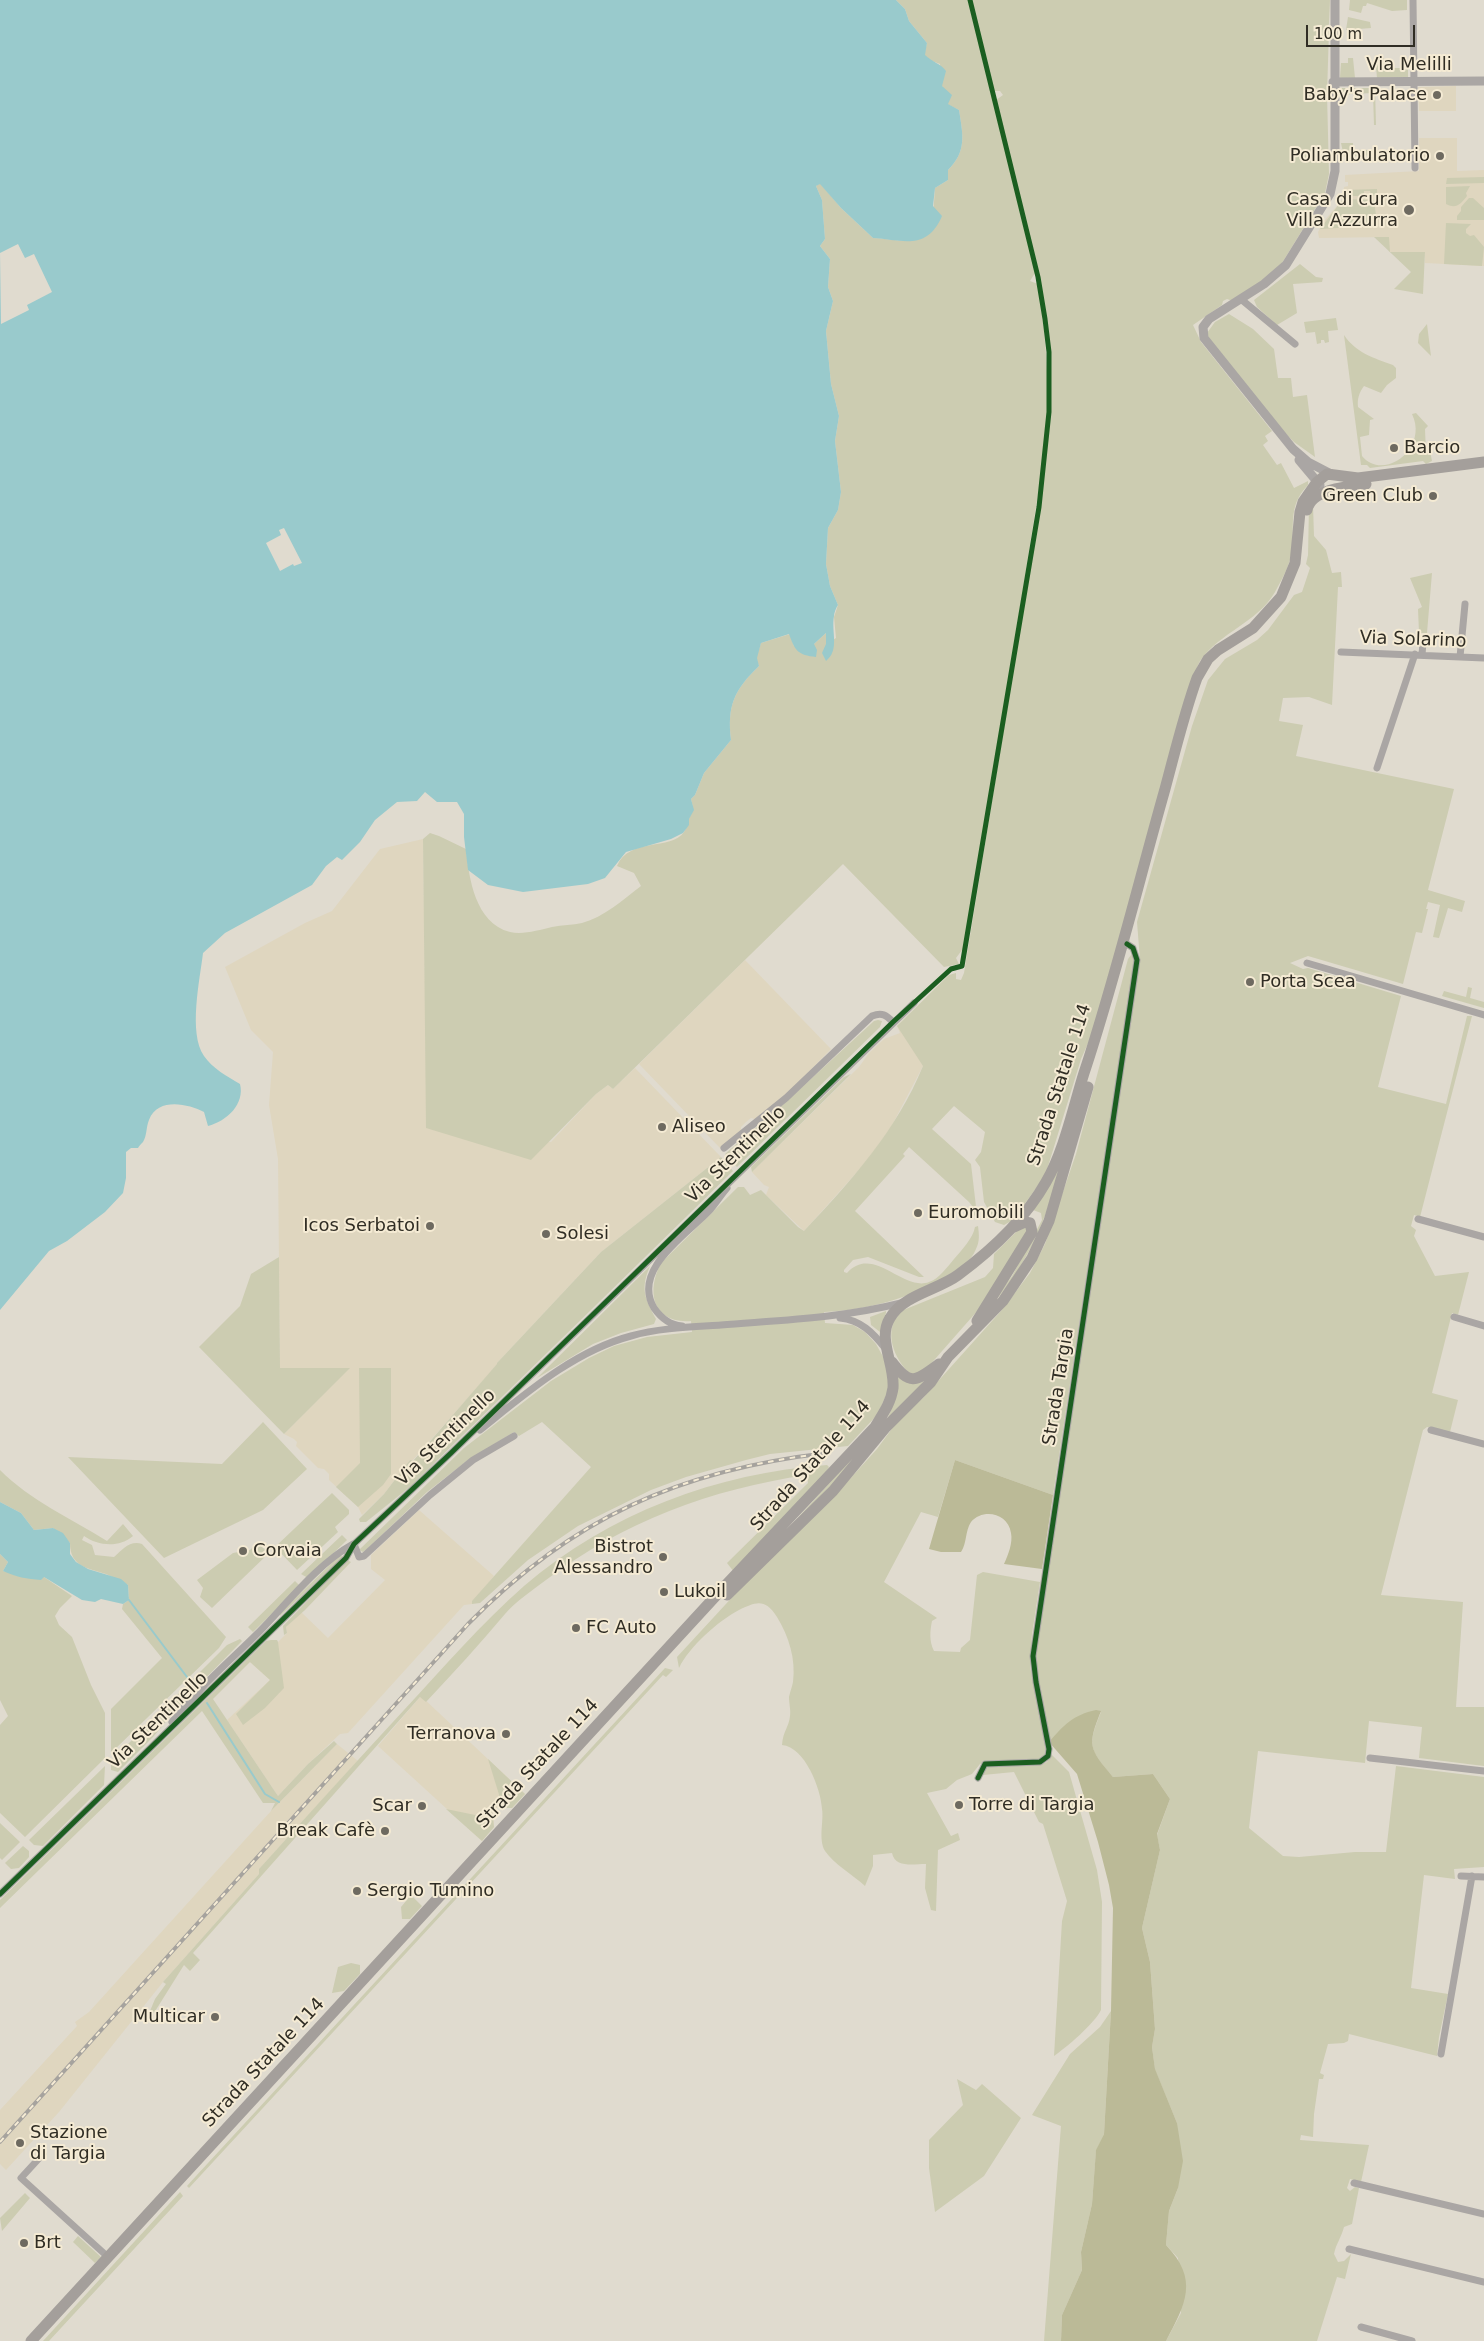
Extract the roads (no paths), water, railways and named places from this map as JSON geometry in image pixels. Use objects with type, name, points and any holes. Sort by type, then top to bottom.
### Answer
[{"type":"main road","points":[[1326,482],[1484,462]]},
{"type":"main road","points":[[1326,482],[1484,470]]},
{"type":"main road","name":"Strada Statale 114","points":[[39,2341],[731,1590],[833,1491],[886,1427],[931,1382],[948,1358],[1002,1301],[1016,1283],[1040,1242],[1049,1220],[1203,680],[1207,672],[1222,656],[1254,636],[1264,627],[1286,600],[1302,564],[1308,506],[1326,482]]},
{"type":"main road","name":"Strada Statale 114","points":[[31,2341],[724,1587],[875,1427],[892,1395],[890,1356],[885,1340],[886,1325],[896,1310],[907,1302],[958,1276],[1012,1227],[1041,1191],[1054,1165],[1096,1037],[1197,678],[1208,659],[1218,650],[1253,628],[1280,597],[1295,563],[1300,512],[1303,502],[1326,482]]},
{"type":"main road","points":[[969,1335],[1032,1232],[1030,1223],[1025,1222],[1012,1227]]},
{"type":"main road","points":[[890,1356],[904,1376],[914,1379],[920,1378],[948,1358]]},
{"type":"street","points":[[1412,0],[1415,168]]},
{"type":"street","points":[[1326,482],[1300,461],[1293,449],[1204,338],[1203,327],[1209,319],[1242,300],[1277,275],[1286,266],[1330,194],[1334,171],[1333,82],[1337,2]]},
{"type":"street","name":"Via Melilli","points":[[1333,82],[1484,81]]},
{"type":"street","points":[[1242,300],[1295,344]]},
{"type":"street","points":[[1293,449],[1326,482]]},
{"type":"street","points":[[1460,657],[1465,604]]},
{"type":"street","points":[[1377,768],[1423,642]]},
{"type":"street","name":"Via Solarino","points":[[1341,652],[1484,658]]},
{"type":"street","name":"Strada Targia","points":[[978,1778],[985,1764],[1040,1762],[1048,1756],[1049,1749],[1033,1656],[1137,960],[1133,948],[1127,944]]},
{"type":"street","points":[[1307,963],[1484,1015]]},
{"type":"street","name":"Via Stentinello","points":[[0,1894],[346,1558],[354,1544],[532,1375],[740,1170],[914,1003]]},
{"type":"street","points":[[724,1148],[786,1098],[872,1016],[879,1013],[887,1016],[893,1022]]},
{"type":"street","points":[[692,1327],[669,1323],[661,1317],[649,1296],[650,1278],[658,1261],[711,1209],[740,1170]]},
{"type":"street","points":[[1418,1219],[1484,1237]]},
{"type":"street","points":[[451,1453],[537,1385],[583,1356],[629,1336],[692,1327],[825,1317],[871,1311],[907,1302]]},
{"type":"street","points":[[825,1317],[858,1322],[877,1338],[890,1356]]},
{"type":"street","points":[[1454,1317],[1484,1326]]},
{"type":"street","points":[[532,1375],[531,1382],[537,1385]]},
{"type":"street","points":[[1431,1430],[1484,1444]]},
{"type":"street","points":[[154,1744],[190,1698],[339,1552],[354,1544],[356,1555],[359,1557],[364,1556],[430,1495],[473,1460],[514,1436]]},
{"type":"street","points":[[272,1618],[278,1624]]},
{"type":"street","points":[[258,1633],[264,1638]]},
{"type":"street","points":[[1370,1758],[1484,1771]]},
{"type":"street","points":[[1462,1876],[1484,1877]]},
{"type":"street","points":[[1442,2054],[1472,1876]]},
{"type":"street","points":[[43,2154],[20,2178],[108,2257]]},
{"type":"street","points":[[1354,2183],[1484,2214]]},
{"type":"street","points":[[1349,2249],[1484,2282]]},
{"type":"street","points":[[1361,2327],[1412,2341]]},
{"type":"water","points":[[0,0],[896,0],[905,9],[909,21],[927,43],[925,55],[946,71],[942,86],[952,95],[948,104],[959,110],[962,142],[958,156],[948,170],[948,180],[935,188],[933,206],[942,216],[936,227],[921,239],[904,241],[873,238],[841,208],[820,184],[816,186],[822,200],[825,239],[820,246],[830,259],[828,287],[833,301],[826,331],[831,384],[839,416],[835,441],[841,492],[838,510],[828,528],[826,564],[830,586],[838,605],[834,615],[834,646],[830,657],[826,661],[822,653],[826,644],[826,633],[814,644],[817,650],[816,657],[805,655],[798,651],[789,634],[761,643],[757,658],[759,666],[750,675],[734,699],[730,717],[731,740],[704,773],[695,795],[691,799],[694,810],[689,819],[689,825],[683,833],[671,839],[626,852],[605,878],[588,884],[523,892],[488,885],[468,870],[464,837],[464,814],[457,802],[437,802],[425,792],[417,801],[397,802],[375,820],[360,842],[342,860],[337,857],[326,866],[312,885],[225,933],[203,953],[196,1020],[199,1046],[204,1056],[220,1072],[240,1084],[240,1098],[237,1105],[228,1116],[208,1126],[204,1112],[182,1105],[166,1105],[153,1113],[143,1142],[138,1148],[131,1148],[126,1152],[126,1178],[123,1193],[105,1212],[67,1241],[49,1251],[0,1310]]},
{"type":"water","points":[[0,1502],[21,1513],[34,1530],[53,1528],[63,1533],[70,1543],[70,1554],[76,1562],[88,1569],[121,1579],[128,1585],[129,1600],[123,1604],[101,1599],[95,1602],[82,1600],[44,1577],[41,1580],[31,1579],[3,1571],[8,1562],[0,1554]]},
{"type":"waterway","points":[[129,1600],[196,1689]]},
{"type":"waterway","points":[[207,1703],[265,1794],[279,1802]]},
{"type":"railway","points":[[0,2142],[468,1624],[507,1587],[547,1555],[589,1528],[631,1505],[676,1487],[724,1472],[774,1461],[827,1453]]},
{"type":"place","name":"Baby's Palace","points":[[1437,95]]},
{"type":"place","name":"Poliambulatorio","points":[[1440,156]]},
{"type":"place","name":"Casa di cura Villa Azzurra","points":[[1409,210]]},
{"type":"place","name":"Barcio","points":[[1394,448]]},
{"type":"place","name":"Green Club","points":[[1433,496]]},
{"type":"place","name":"Porta Scea","points":[[1250,982]]},
{"type":"place","name":"Aliseo","points":[[662,1127]]},
{"type":"place","name":"Euromobili","points":[[918,1213]]},
{"type":"place","name":"Icos Serbatoi","points":[[430,1226]]},
{"type":"place","name":"Solesi","points":[[546,1234]]},
{"type":"place","name":"Corvaia","points":[[243,1551]]},
{"type":"place","name":"Bistrot Alessandro","points":[[663,1557]]},
{"type":"place","name":"Lukoil","points":[[664,1592]]},
{"type":"place","name":"FC Auto","points":[[576,1628]]},
{"type":"place","name":"Terranova","points":[[506,1734]]},
{"type":"place","name":"Torre di Targia","points":[[959,1805]]},
{"type":"place","name":"Scar","points":[[422,1806]]},
{"type":"place","name":"Break Cafè","points":[[385,1831]]},
{"type":"place","name":"Sergio Tumino","points":[[357,1891]]},
{"type":"place","name":"Multicar","points":[[215,2017]]},
{"type":"place","name":"Stazione di Targia","points":[[20,2143]]},
{"type":"place","name":"Brt","points":[[24,2243]]}]
